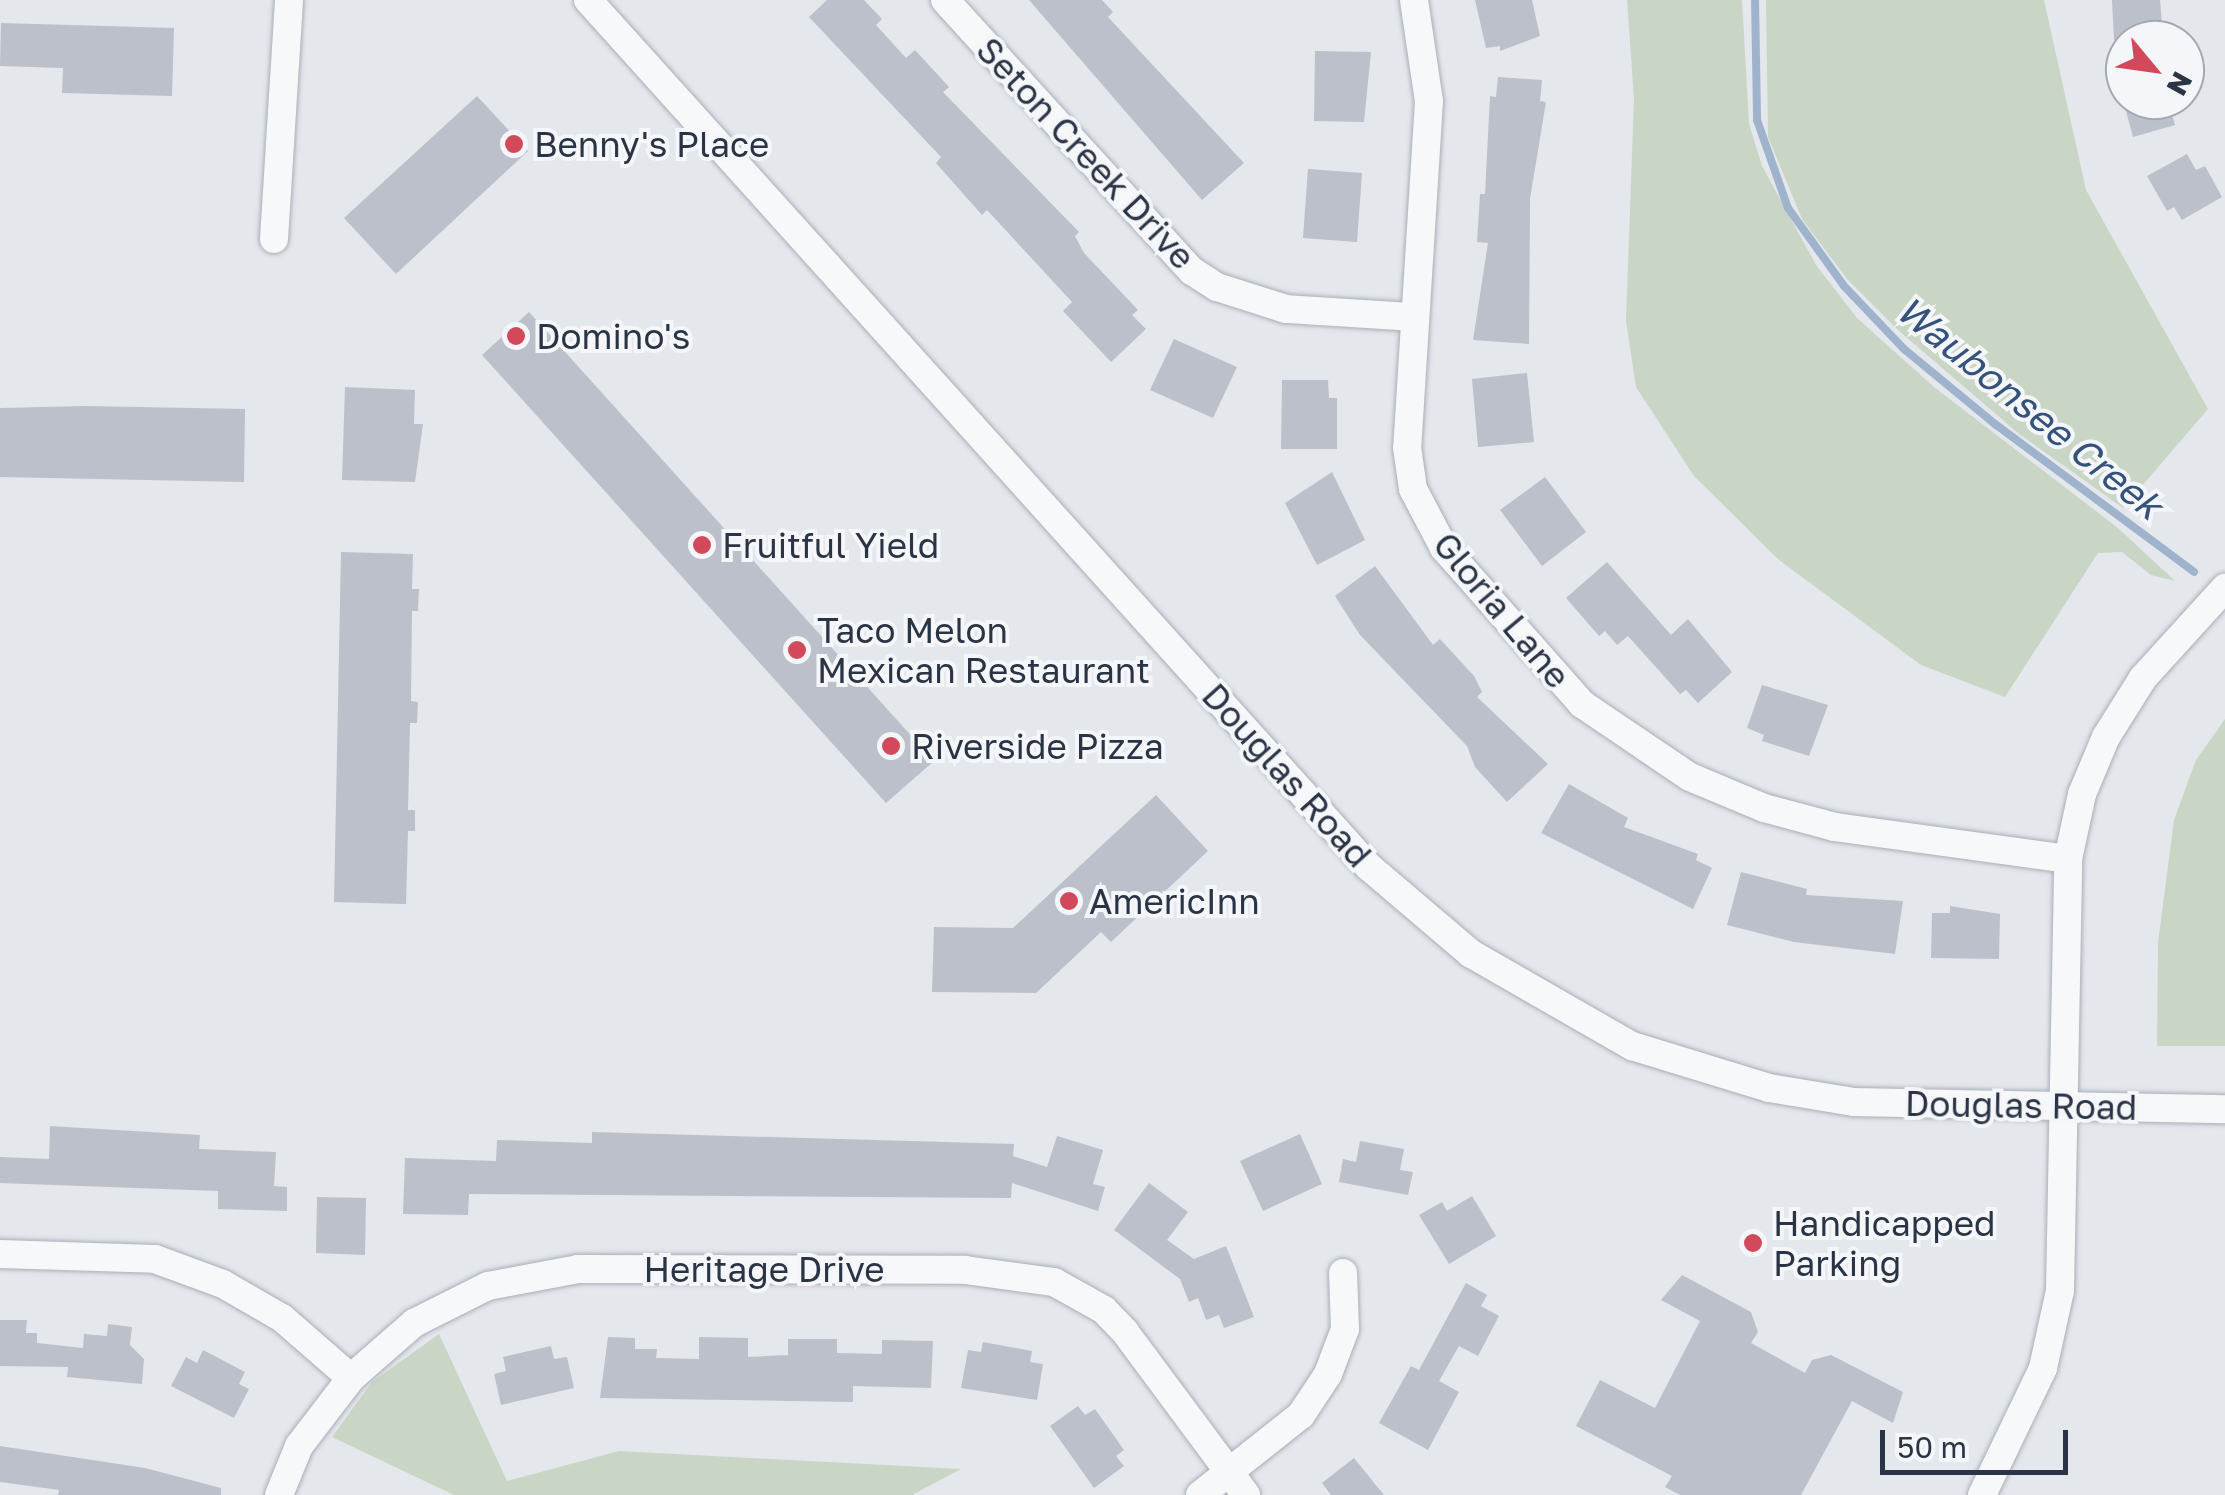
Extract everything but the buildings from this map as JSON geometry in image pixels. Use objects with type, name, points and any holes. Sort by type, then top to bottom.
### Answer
[{"type":"street","points":[[274,239],[289,0]]},
{"type":"street","name":"Douglas Road","points":[[588,0],[1370,868],[1470,953],[1588,1025],[1738,1082],[1854,1102],[2225,1109]]},
{"type":"street","name":"Seton Creek Drive","points":[[946,0],[1192,272],[1217,287],[1286,309],[1413,317]]},
{"type":"street","name":"Gloria Lane","points":[[1414,0],[1424,30],[1430,100],[1407,447],[1428,522],[1472,583],[1602,720],[1690,777],[1764,808],[1835,828],[2068,859]]},
{"type":"street","points":[[1982,1495],[2042,1368],[2060,1290],[2068,859],[2082,794],[2106,737],[2143,678],[2225,588]]},
{"type":"street","points":[[0,1254],[155,1259],[223,1284],[282,1318],[350,1378]]},
{"type":"street","name":"Heritage Drive","points":[[279,1495],[299,1446],[350,1378],[414,1323],[466,1293],[578,1268],[1027,1274],[1054,1282],[1104,1310],[1238,1484]]},
{"type":"street","points":[[1200,1495],[1238,1484],[1301,1415],[1328,1374],[1345,1329],[1343,1273]]},
{"type":"green space","points":[[1627,0],[1742,0],[1749,124],[1762,166],[1816,265],[1857,318],[1934,387],[2118,528],[2175,581],[2151,575],[2122,552],[2098,553],[2005,697],[1921,665],[1779,560],[1694,476],[1636,387],[1626,321],[1634,98]]},
{"type":"green space","points":[[1766,0],[2044,0],[2086,190],[2208,409],[2123,508],[2018,433],[1899,331],[1847,279],[1802,219],[1768,137]]},
{"type":"green space","points":[[2225,719],[2225,1046],[2157,1046],[2158,943],[2174,820],[2196,760]]},
{"type":"green space","points":[[439,1334],[507,1481],[619,1451],[961,1469],[912,1495],[454,1495],[332,1437],[372,1382]]},
{"type":"waterway","name":"Waubonsee Creek","points":[[1755,0],[1757,120],[1788,208],[1844,286],[1904,349],[1995,424],[2194,572]]},
{"type":"place","name":"Benny's Place","points":[[514,144]]},
{"type":"place","name":"Domino's","points":[[516,336]]},
{"type":"place","name":"Fruitful Yield","points":[[702,545]]},
{"type":"place","name":"Taco Melon Mexican Restaurant","points":[[797,650]]},
{"type":"place","name":"Riverside Pizza","points":[[891,746]]},
{"type":"place","name":"AmericInn","points":[[1069,901]]},
{"type":"place","name":"Handicapped Parking","points":[[1753,1243]]}]
